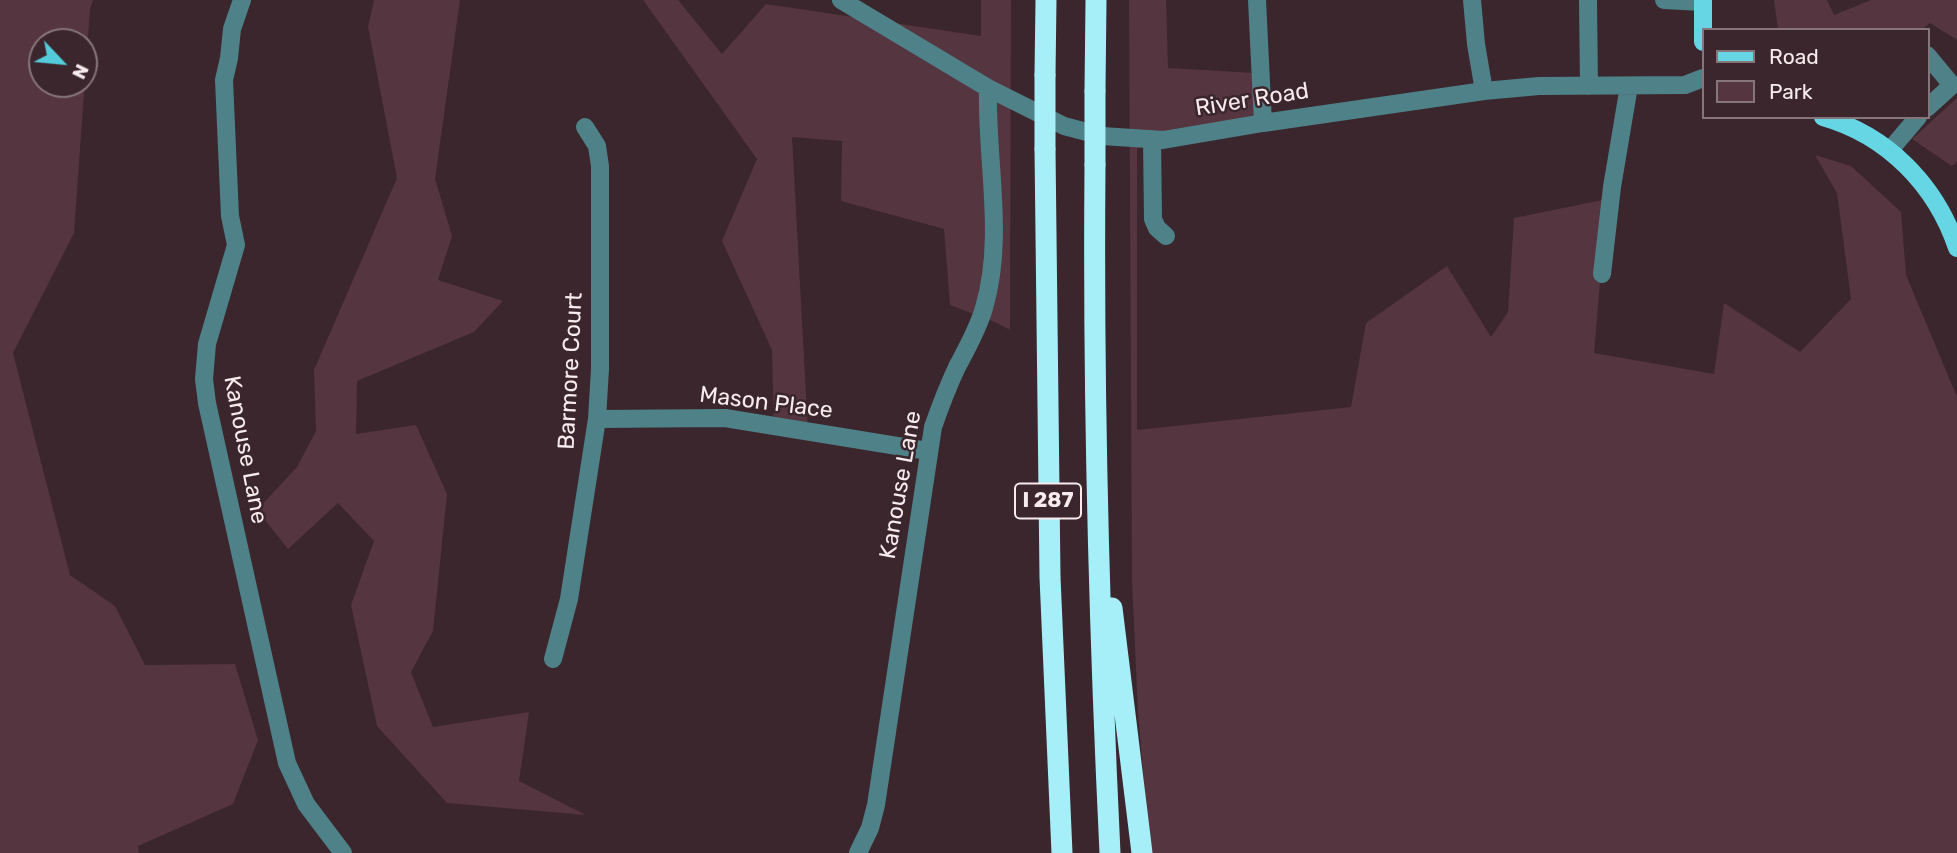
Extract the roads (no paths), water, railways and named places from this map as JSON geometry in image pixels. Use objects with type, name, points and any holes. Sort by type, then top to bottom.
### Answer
[{"type":"highway","name":"I 287","points":[[1046,0],[1050,577],[1062,853]]},
{"type":"highway","name":"I 287","points":[[1096,0],[1096,465],[1101,670],[1110,853]]},
{"type":"highway","points":[[1096,465],[1126,737],[1142,853]]},
{"type":"main road","points":[[1703,1],[1703,28]]},
{"type":"main road","points":[[1829,119],[1873,138],[1890,150],[1926,187],[1957,248]]},
{"type":"street","name":"Kanouse Lane","points":[[242,0],[232,29],[224,80],[231,223],[236,245],[207,344],[204,379],[206,403],[288,763],[306,804],[343,853]]},
{"type":"street","name":"River Road","points":[[841,0],[988,88],[1043,117],[1102,136],[1163,140],[1484,91],[1539,86],[1685,85],[1702,78]]},
{"type":"street","points":[[1256,0],[1263,123]]},
{"type":"street","points":[[1472,0],[1484,91]]},
{"type":"street","points":[[1588,0],[1589,86]]},
{"type":"street","points":[[1664,0],[1703,1]]},
{"type":"street","points":[[1929,57],[1952,85],[1929,106]]},
{"type":"street","points":[[1602,274],[1612,187],[1629,86]]},
{"type":"street","name":"Kanouse Lane","points":[[858,853],[870,828],[876,805],[928,451],[936,417],[973,338],[989,288],[993,258],[993,192],[987,123],[988,88]]},
{"type":"street","points":[[1890,150],[1916,119]]},
{"type":"street","name":"Barmore Court","points":[[553,659],[569,600],[597,419],[600,369],[600,166],[597,146],[585,127]]},
{"type":"street","points":[[1152,139],[1153,219],[1157,228],[1166,236]]},
{"type":"street","name":"Mason Place","points":[[597,419],[725,418],[928,451]]}]
